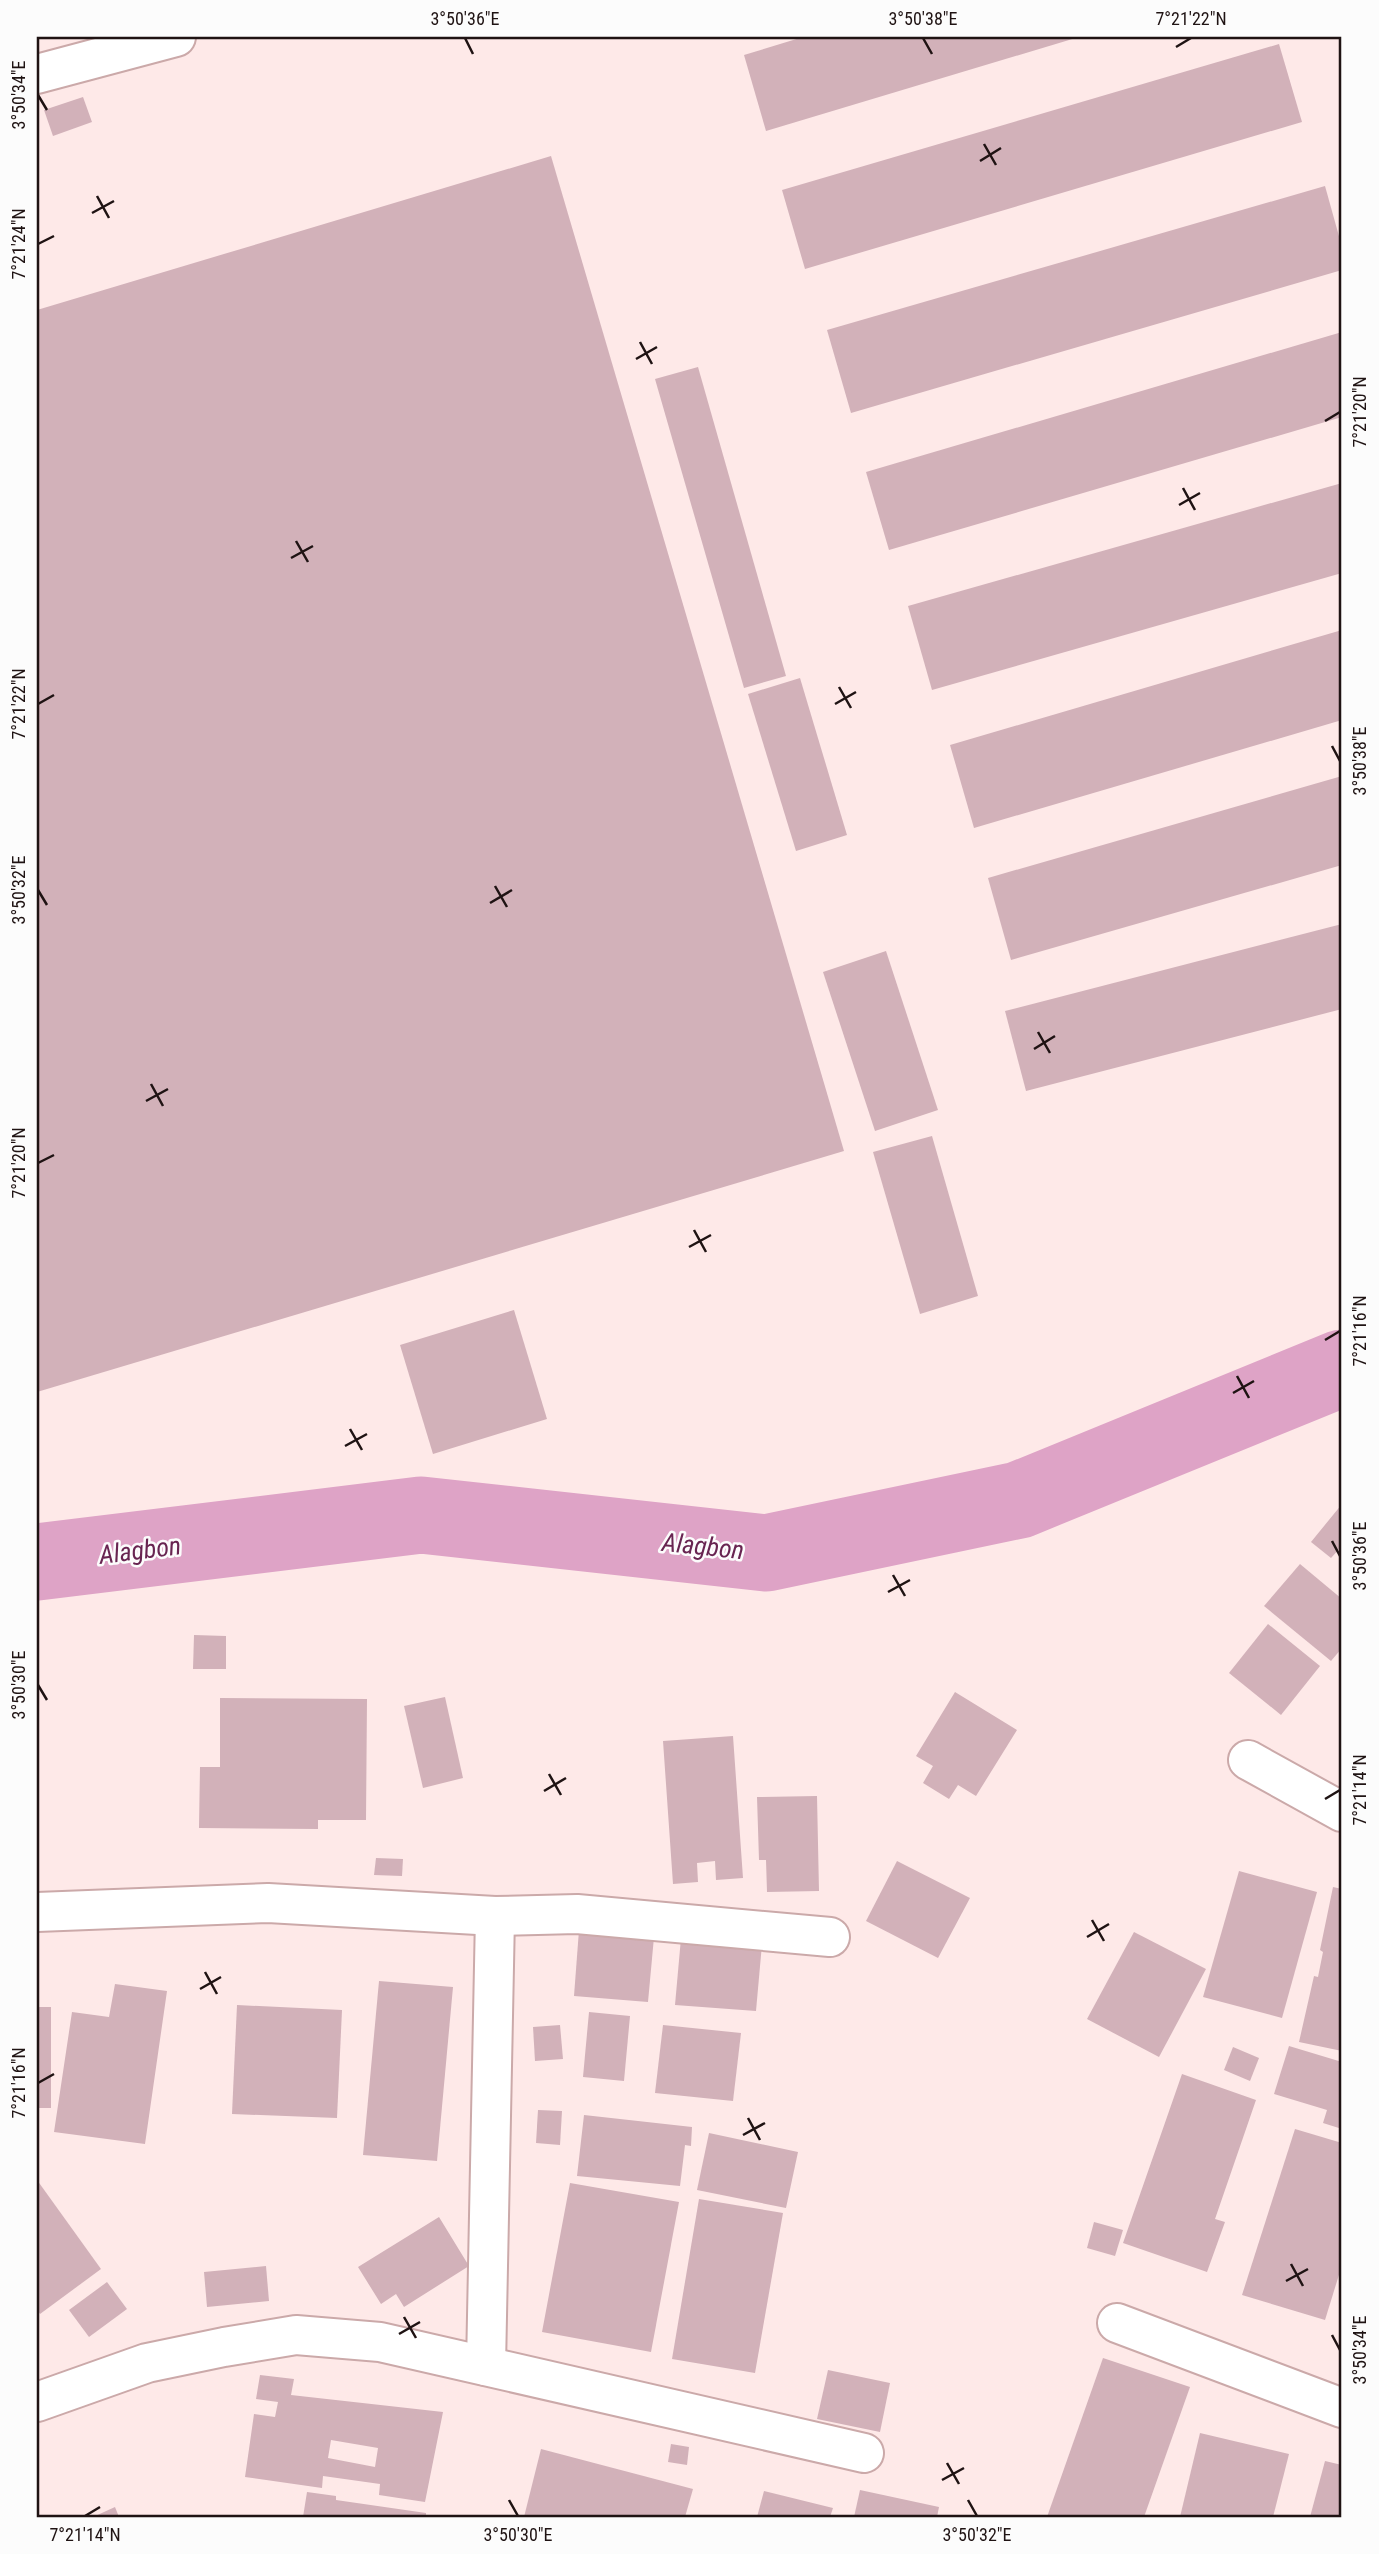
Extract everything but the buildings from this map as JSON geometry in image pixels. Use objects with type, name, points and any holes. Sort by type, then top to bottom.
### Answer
[{"type":"street","points":[[37,74],[176,37]]},
{"type":"street","points":[[1248,1760],[1342,1812]]},
{"type":"street","points":[[37,1912],[268,1903],[495,1916],[577,1914],[830,1937]]},
{"type":"street","points":[[486,2366],[495,1916]]},
{"type":"street","points":[[1117,2323],[1342,2408]]},
{"type":"street","points":[[37,2402],[147,2363],[296,2335],[380,2342],[864,2453]]},
{"type":"waterway","name":"Alagbon","points":[[37,1562],[421,1515],[766,1553],[1019,1500],[1342,1368]]}]
